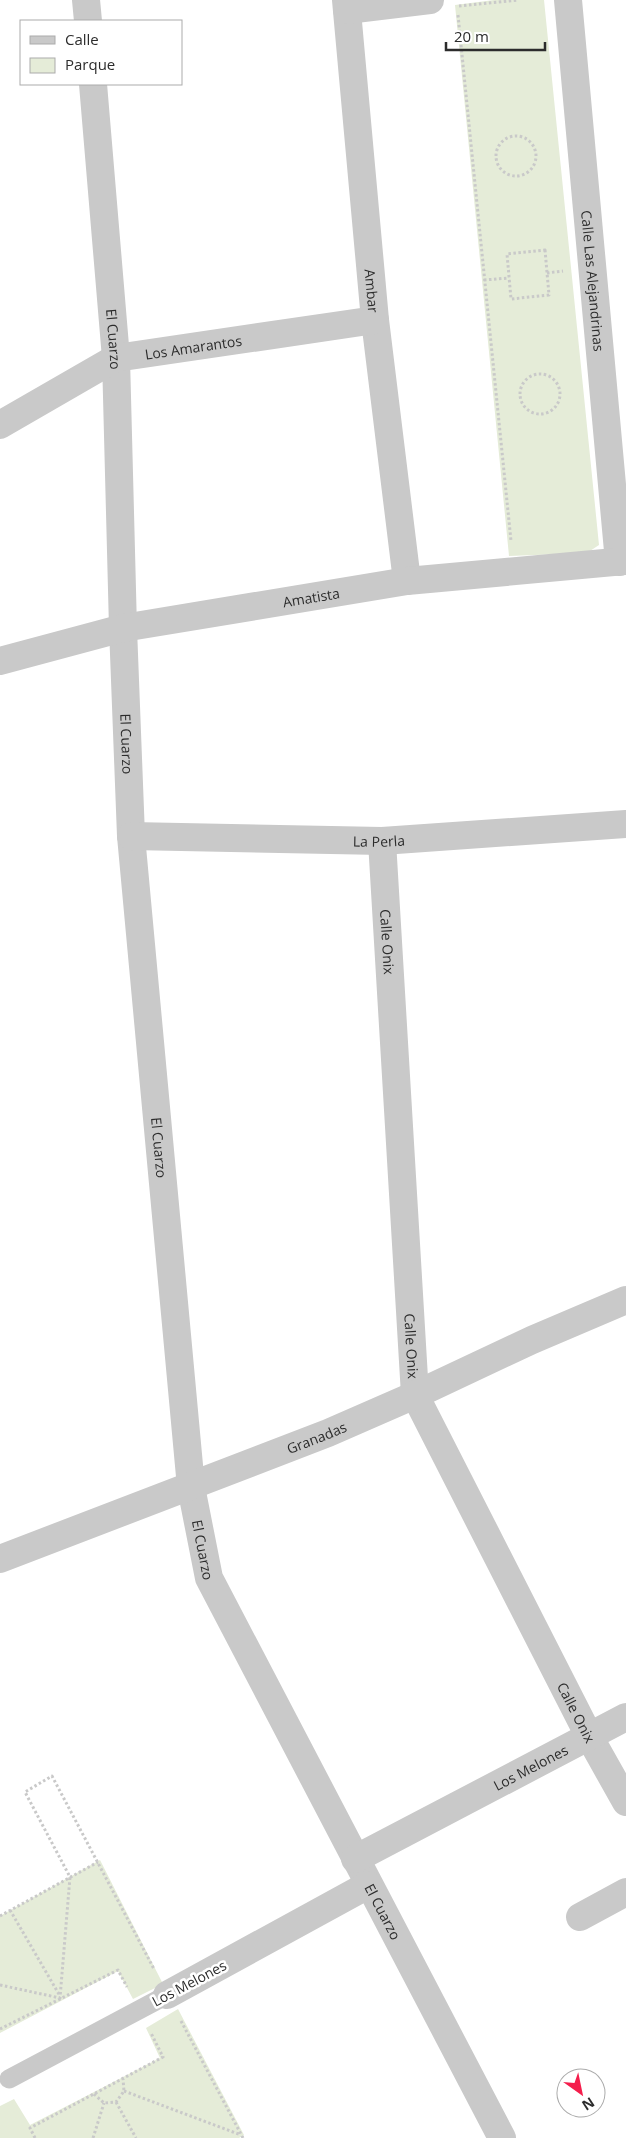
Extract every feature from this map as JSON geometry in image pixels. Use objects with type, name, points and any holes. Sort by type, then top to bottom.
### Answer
[{"type":"street","points":[[86,0],[88,20]]},
{"type":"street","points":[[347,5],[430,0]]},
{"type":"street","name":"Calle Las Alejandrinas","points":[[568,0],[623,561]]},
{"type":"street","name":"Ambar","points":[[347,5],[375,320],[407,581]]},
{"type":"street","name":"El Cuarzo","points":[[93,85],[116,358],[122,628],[131,836],[191,1487],[209,1578],[502,2138]]},
{"type":"street","name":"Los Amarantos","points":[[0,425],[116,358],[375,320]]},
{"type":"street","name":"Amatista","points":[[0,661],[122,628],[407,581],[623,561]]},
{"type":"street","name":"La Perla","points":[[131,836],[382,841],[626,824]]},
{"type":"street","name":"Calle Onix","points":[[382,841],[415,1395],[589,1736],[626,1802]]},
{"type":"street","name":"Granadas","points":[[0,1559],[328,1433],[415,1395],[532,1340],[626,1300]]},
{"type":"street","name":"Los Melones","points":[[355,1859],[626,1717]]},
{"type":"street","name":"Los Melones","points":[[167,1995],[368,1885]]},
{"type":"street","points":[[580,1917],[626,1892]]},
{"type":"lane","name":"Los Melones","points":[[9,2080],[167,1995]]},
{"type":"path","points":[[511,543],[457,6],[518,0]]},
{"type":"path","points":[[513,137],[522,137],[530,142],[535,150],[536,158],[533,167],[526,174],[517,177],[508,174],[500,168],[496,159],[496,151],[500,145],[505,139],[513,137]]},
{"type":"path","points":[[544,250],[546,273],[549,295],[511,298],[507,254],[544,250]]},
{"type":"path","points":[[546,273],[568,270]]},
{"type":"path","points":[[484,280],[509,278]]},
{"type":"path","points":[[539,374],[549,376],[557,382],[561,392],[559,402],[553,410],[543,414],[535,414],[523,405],[521,389],[531,376],[539,374]]},
{"type":"path","points":[[60,1998],[70,1877],[25,1792],[52,1776],[242,2136]]},
{"type":"path","points":[[0,1916],[98,1862]]},
{"type":"path","points":[[10,1910],[60,1998]]},
{"type":"path","points":[[0,2029],[118,1970]]},
{"type":"path","points":[[0,1985],[60,1998]]},
{"type":"path","points":[[35,2138],[30,2128],[164,2057],[149,2031],[157,2027]]},
{"type":"path","points":[[94,2094],[104,2103],[116,2102],[124,2091],[122,2079]]},
{"type":"path","points":[[124,2091],[242,2136]]},
{"type":"path","points":[[116,2102],[136,2138]]},
{"type":"path","points":[[93,2138],[104,2103]]},
{"type":"path","points":[[236,2138],[242,2136]]},
{"type":"green space","points":[[494,0],[544,0],[599,545],[587,553],[509,556],[455,5]]},
{"type":"green space","points":[[100,1860],[163,1984],[133,1999],[118,1971],[0,2033],[0,1916]]},
{"type":"green space","points":[[178,2009],[244,2135],[239,2138],[0,2138],[0,2106],[14,2099],[30,2125],[160,2058],[146,2028]]}]
